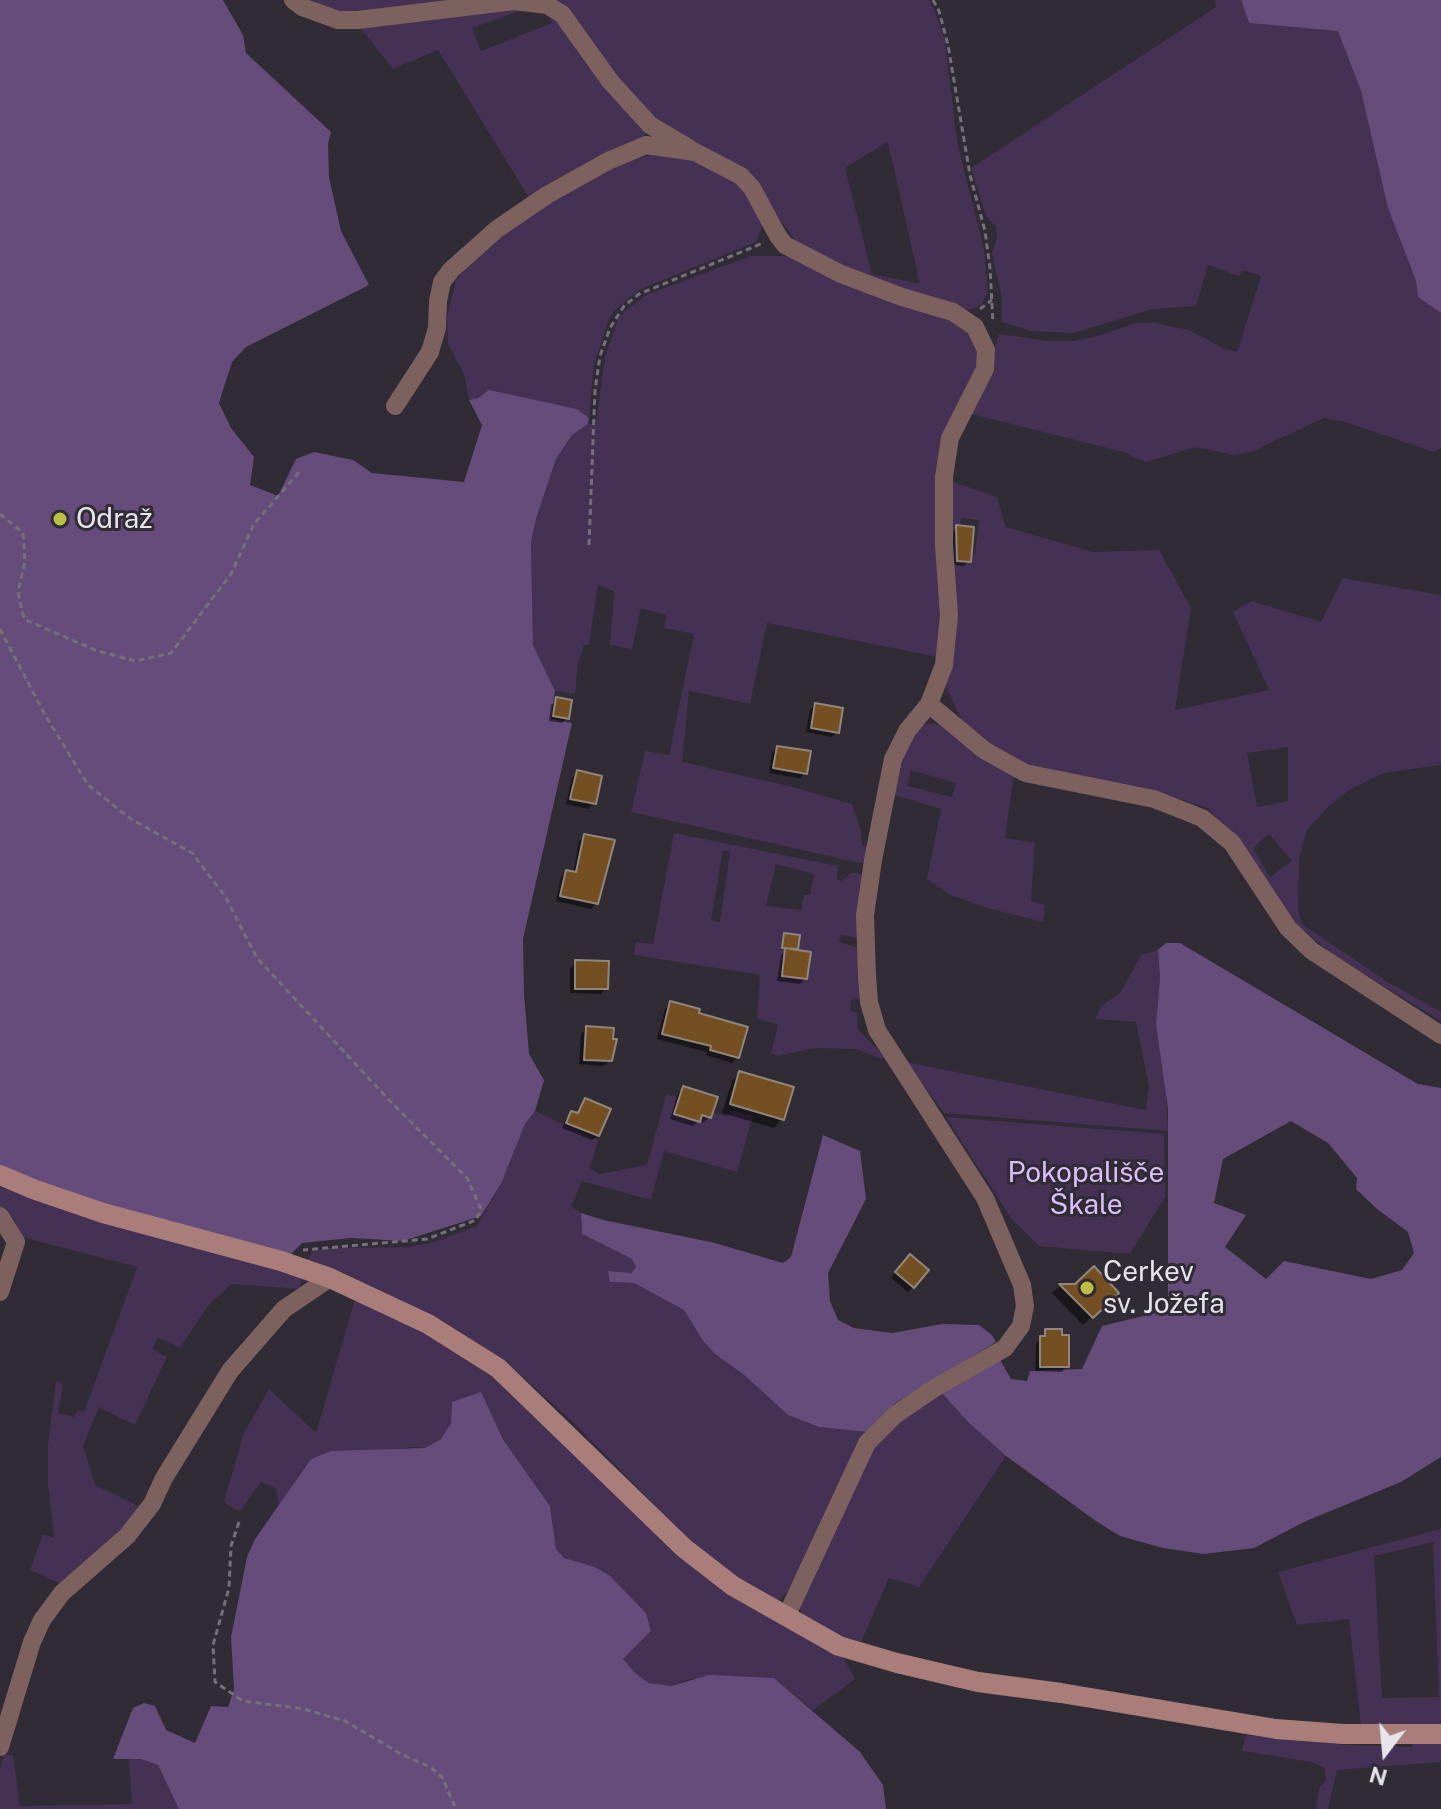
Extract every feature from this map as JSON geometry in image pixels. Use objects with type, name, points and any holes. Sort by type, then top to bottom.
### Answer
[{"type":"main road","points":[[0,1175],[103,1213],[281,1261],[330,1278],[428,1324],[498,1368],[684,1548],[733,1586],[839,1646],[978,1682],[1276,1729],[1343,1734],[1441,1734]]},
{"type":"street","points":[[293,0],[320,15],[338,20],[514,1],[547,5],[562,14],[610,81],[650,125],[741,176],[763,205],[785,245],[841,274],[953,312],[975,327],[986,350],[985,369],[950,438],[944,477],[944,545],[949,615],[944,665],[929,704],[907,731],[893,759],[865,915],[869,1002],[877,1030],[985,1198],[1022,1285],[1025,1306],[1021,1326],[1005,1348],[933,1389],[895,1415],[867,1443],[786,1617]]},
{"type":"street","points":[[395,406],[430,352],[437,328],[442,282],[497,229],[547,195],[608,161],[646,145],[695,152]]},
{"type":"street","points":[[929,704],[984,750],[1025,773],[1154,799],[1202,818],[1232,843],[1288,928],[1312,951],[1441,1035]]},
{"type":"street","points":[[0,1216],[16,1242],[0,1292]]},
{"type":"street","points":[[0,1747],[32,1642],[42,1620],[62,1593],[127,1536],[152,1504],[164,1478],[230,1371],[284,1309],[330,1278]]},
{"type":"path","points":[[933,0],[948,45],[970,175],[985,231],[993,321],[986,350]]},
{"type":"path","points":[[589,545],[595,390],[600,356],[610,328],[624,306],[639,294],[778,236]]},
{"type":"path","points":[[0,514],[23,533],[25,561],[18,592],[24,619],[97,651],[136,661],[171,653],[231,574],[254,524],[301,470]]},
{"type":"path","points":[[0,629],[44,713],[88,785],[131,819],[192,853],[225,896],[257,958],[388,1099],[467,1178],[481,1209],[476,1220],[427,1239],[307,1248],[281,1261]]},
{"type":"path","points":[[239,1522],[231,1546],[229,1588],[213,1645],[215,1682],[243,1701],[304,1709],[345,1721],[430,1767],[442,1777],[456,1809]]},
{"type":"green space","points":[[303,0],[494,0],[340,15]]},
{"type":"green space","points":[[547,0],[929,0],[945,41],[957,141],[984,249],[988,291],[982,305],[969,310],[842,270],[795,240],[768,204],[640,108]],"holes":[[[888,143],[920,284],[872,274],[845,168]]]},
{"type":"green space","points":[[1215,0],[1241,0],[1249,23],[1338,30],[1361,91],[1388,208],[1416,281],[1418,297],[1441,313],[1441,448],[1434,452],[1324,418],[1251,452],[1234,455],[1195,447],[1146,462],[1123,452],[967,413],[985,384],[999,334],[1073,341],[1137,323],[1155,323],[1189,330],[1237,352],[1261,276],[1243,270],[1239,276],[1208,265],[1196,306],[1152,309],[1074,333],[1031,331],[1002,322],[1002,299],[992,253],[997,238],[996,227],[986,216],[971,168],[1216,7]]},
{"type":"green space","points":[[526,4],[555,16],[608,86],[647,130],[641,143],[576,172],[531,201],[438,50],[393,69],[358,25]],"holes":[[[528,8],[539,10],[552,23],[481,51],[472,28]]]},
{"type":"green space","points":[[659,153],[687,156],[741,182],[764,222],[756,242],[641,289],[615,310],[608,321],[594,365],[589,418],[577,409],[478,398],[469,400],[464,374],[448,344],[447,317],[456,279],[481,253],[583,179],[622,163]]},
{"type":"green space","points":[[751,256],[797,259],[943,315],[966,328],[976,341],[979,367],[950,421],[942,642],[938,657],[767,623],[750,704],[689,691],[682,762],[852,804],[862,845],[870,847],[866,861],[860,863],[631,812],[645,751],[669,755],[694,634],[664,628],[666,615],[641,608],[632,649],[610,645],[614,591],[598,585],[589,645],[584,645],[578,664],[575,694],[555,691],[533,645],[531,543],[536,519],[556,459],[572,435],[588,424],[596,424],[605,357],[618,319],[648,294]]},
{"type":"green space","points":[[951,481],[997,497],[1006,527],[1093,552],[1159,550],[1191,608],[1175,710],[1269,690],[1233,612],[1252,601],[1321,622],[1343,578],[1441,595],[1441,765],[1384,773],[1349,790],[1328,807],[1307,830],[1299,858],[1298,910],[1302,924],[1386,981],[1441,1012],[1441,1021],[1336,957],[1296,924],[1208,808],[1138,786],[1064,777],[1028,766],[986,742],[961,719],[946,687]],"holes":[[[961,518],[979,520],[975,554],[957,552]],[[1288,747],[1288,801],[1257,807],[1247,753]],[[1269,834],[1292,861],[1270,877],[1253,848]]]},
{"type":"green space","points":[[926,724],[942,724],[1014,773],[1005,838],[1035,843],[1031,901],[1045,905],[1043,922],[951,895],[927,879],[941,809],[891,794],[915,732]],"holes":[[[911,770],[956,783],[952,797],[907,786]]]},
{"type":"green space","points":[[674,833],[838,866],[837,879],[842,881],[851,873],[857,873],[865,877],[858,938],[841,935],[839,942],[859,948],[861,991],[859,999],[851,1000],[850,1010],[857,1013],[858,1030],[884,1056],[882,1059],[856,1049],[816,1048],[778,1056],[771,1053],[778,1024],[757,1019],[760,975],[634,955],[636,942],[653,944]],"holes":[[[723,850],[730,852],[720,922],[711,920]],[[776,864],[814,874],[810,895],[804,895],[801,910],[766,906]]]},
{"type":"green space","points":[[1158,950],[1160,978],[1156,1024],[1164,1068],[1168,1131],[944,1113],[906,1062],[1146,1110],[1149,1086],[1136,1022],[1095,1019],[1101,1006],[1120,993],[1141,955]]},
{"type":"green space","points":[[666,1095],[676,1096],[674,1113],[704,1119],[705,1110],[728,1117],[730,1110],[753,1116],[737,1172],[664,1151],[651,1200],[582,1181],[571,1206],[581,1213],[582,1234],[632,1259],[636,1267],[631,1273],[610,1282],[634,1283],[684,1310],[715,1354],[743,1374],[788,1415],[819,1427],[867,1432],[795,1580],[777,1601],[763,1598],[696,1547],[573,1422],[523,1377],[470,1338],[342,1272],[308,1260],[312,1251],[408,1247],[431,1243],[477,1226],[501,1184],[525,1124],[535,1111],[598,1140],[590,1168],[599,1174],[647,1165]]},
{"type":"green space","name":"Pokopališče Škale","points":[[946,1117],[1164,1134],[1165,1197],[1130,1254],[1039,1246],[1011,1218]]},
{"type":"green space","points":[[0,1185],[301,1278],[300,1289],[231,1284],[208,1306],[180,1348],[158,1338],[152,1349],[167,1357],[135,1425],[99,1407],[83,1446],[95,1485],[143,1508],[64,1585],[30,1570],[43,1534],[54,1538],[48,1484],[48,1445],[56,1381],[63,1384],[58,1413],[74,1417],[77,1411],[84,1412],[137,1267],[22,1237],[14,1220],[0,1210]]},
{"type":"green space","points":[[355,1299],[411,1325],[506,1384],[682,1556],[742,1603],[841,1653],[855,1679],[813,1710],[774,1678],[689,1679],[671,1686],[649,1683],[636,1674],[623,1659],[651,1631],[646,1613],[609,1575],[595,1567],[564,1558],[556,1549],[550,1506],[504,1441],[481,1392],[451,1423],[441,1439],[425,1448],[311,1459],[279,1506],[276,1488],[261,1482],[240,1511],[230,1507],[224,1501],[244,1433],[269,1389],[316,1433]]},
{"type":"green space","points":[[940,1391],[968,1422],[1006,1456],[919,1587],[889,1578],[861,1642],[829,1632],[803,1617],[800,1608],[837,1519],[883,1431]]},
{"type":"green space","points":[[1441,1529],[1441,1726],[1361,1725],[1349,1619],[1297,1625],[1278,1572]],"holes":[[[1433,1542],[1439,1697],[1382,1698],[1374,1556]]]},
{"type":"green space","points":[[1246,1735],[1345,1745],[1412,1747],[1413,1743],[1441,1743],[1441,1762],[1337,1770],[1328,1809],[1315,1809],[1320,1786],[1326,1781],[1325,1768],[1312,1762],[1242,1751]]},
{"type":"green space","points":[[4,1755],[13,1755],[20,1806],[132,1804],[129,1758],[158,1765],[179,1809],[0,1809],[0,1769]]},
{"type":"shaded area","points":[[0,0],[223,0],[243,35],[246,53],[331,132],[328,144],[329,177],[341,231],[369,285],[246,347],[232,362],[219,403],[231,428],[254,457],[250,485],[278,496],[296,459],[314,452],[353,460],[372,473],[464,482],[482,425],[469,400],[489,390],[577,409],[589,418],[588,424],[572,435],[556,459],[531,543],[533,645],[555,691],[551,719],[572,723],[523,939],[529,1054],[544,1080],[535,1111],[525,1124],[501,1184],[481,1216],[403,1241],[351,1238],[302,1243],[291,1254],[146,1218],[0,1167]]},
{"type":"shaded area","points":[[1241,0],[1441,0],[1441,313],[1418,297],[1416,281],[1388,208],[1361,91],[1338,31],[1249,23]]},
{"type":"shaded area","points":[[1166,943],[1180,943],[1418,1084],[1441,1088],[1441,1457],[1401,1482],[1306,1521],[1254,1548],[1204,1554],[1163,1548],[1120,1536],[1006,1456],[968,1422],[940,1391],[999,1358],[1011,1379],[1027,1381],[1030,1371],[1082,1369],[1102,1326],[1168,1310],[1168,1109],[1156,1024],[1160,978],[1158,950]],"holes":[[[1291,1121],[1328,1143],[1357,1178],[1356,1189],[1408,1232],[1414,1253],[1402,1270],[1371,1279],[1284,1261],[1266,1279],[1225,1247],[1246,1215],[1214,1203],[1223,1159]]]},
{"type":"shaded area","points":[[823,1135],[860,1151],[866,1199],[828,1273],[830,1301],[838,1320],[854,1328],[892,1333],[942,1324],[979,1325],[996,1342],[894,1404],[867,1432],[819,1427],[788,1415],[743,1374],[715,1354],[684,1310],[634,1283],[610,1282],[608,1271],[631,1273],[636,1267],[632,1259],[582,1234],[581,1213],[711,1242],[783,1263],[791,1257]]},
{"type":"shaded area","points":[[481,1392],[504,1441],[550,1506],[556,1549],[564,1558],[595,1567],[609,1575],[646,1613],[651,1631],[623,1659],[636,1674],[649,1683],[671,1686],[709,1675],[774,1678],[860,1752],[883,1785],[886,1809],[179,1809],[158,1765],[141,1759],[113,1759],[133,1708],[144,1703],[155,1706],[166,1730],[195,1743],[211,1706],[228,1707],[234,1689],[231,1637],[247,1557],[255,1539],[311,1459],[331,1451],[425,1448],[441,1439],[451,1423],[452,1402]]},
{"type":"building","points":[[956,525],[974,527],[971,562],[957,561]]},
{"type":"building","points":[[556,697],[572,700],[569,719],[553,716]]},
{"type":"building","points":[[815,703],[843,708],[839,733],[811,728]]},
{"type":"building","points":[[777,746],[811,751],[807,774],[773,768]]},
{"type":"building","points":[[577,770],[602,776],[596,804],[570,799]]},
{"type":"building","points":[[584,834],[615,840],[598,904],[560,896],[566,870],[576,872]]},
{"type":"building","points":[[784,933],[800,935],[798,949],[782,948]]},
{"type":"building","points":[[785,948],[811,952],[807,979],[782,976]]},
{"type":"building","points":[[575,960],[609,961],[608,989],[575,989]]},
{"type":"building","points":[[670,1001],[748,1027],[739,1058],[710,1050],[711,1046],[662,1034]]},
{"type":"building","points":[[586,1026],[614,1028],[613,1039],[617,1039],[612,1061],[584,1060]]},
{"type":"building","points":[[739,1071],[794,1087],[784,1120],[730,1104]]},
{"type":"building","points":[[683,1086],[718,1097],[711,1118],[702,1115],[700,1122],[674,1114]]},
{"type":"building","points":[[585,1098],[611,1109],[599,1136],[566,1123],[571,1111],[578,1113]]},
{"type":"building","points":[[910,1254],[929,1270],[914,1288],[895,1272]]},
{"type":"building","name":"Cerkev sv. Jožefa","points":[[1094,1266],[1119,1293],[1093,1318],[1059,1284],[1075,1284]]},
{"type":"building","points":[[1045,1329],[1062,1329],[1062,1335],[1069,1335],[1069,1367],[1040,1367],[1040,1336],[1045,1336]]},
{"type":"place","name":"Odraž","points":[[60,519]]},
{"type":"place","name":"Cerkev sv. Jožefa","points":[[1087,1288]]}]
